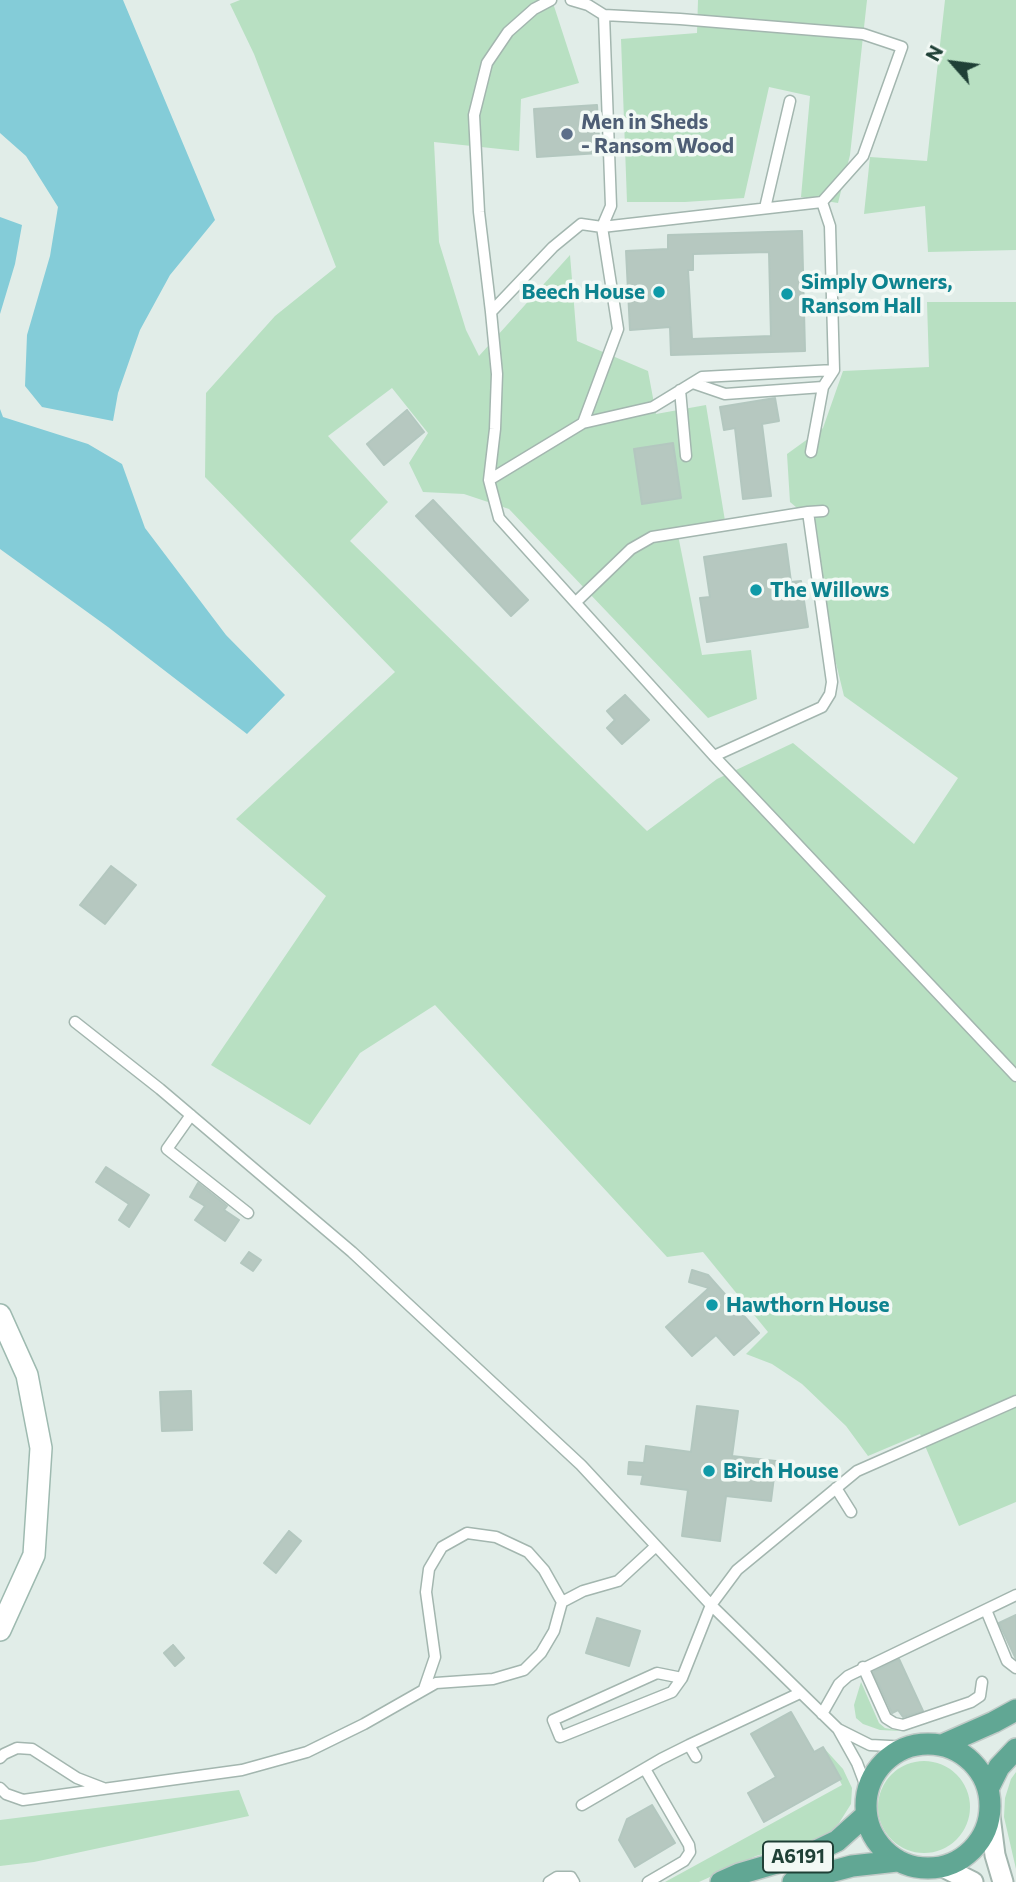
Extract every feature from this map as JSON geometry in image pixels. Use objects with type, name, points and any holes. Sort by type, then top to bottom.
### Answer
[{"type":"main road","points":[[942,1745],[1016,1710]]},
{"type":"main road","points":[[942,1745],[959,1752],[982,1774],[988,1788],[990,1816],[984,1834],[974,1849],[960,1860],[943,1867],[919,1868],[897,1861],[882,1849],[872,1833],[866,1815],[868,1792],[879,1768],[892,1755],[909,1747],[942,1745]]},
{"type":"main road","points":[[988,1788],[999,1767],[1016,1749]]},
{"type":"main road","name":"A6191","points":[[720,1882],[814,1852],[837,1841],[866,1815]]},
{"type":"main road","name":"A6191","points":[[793,1882],[852,1866],[897,1861]]},
{"type":"street","points":[[0,1315],[27,1375],[41,1448],[34,1555],[0,1630]]},
{"type":"street","points":[[990,1816],[995,1855],[1003,1882]]},
{"type":"street","points":[[943,1867],[973,1882]]},
{"type":"lane","points":[[551,0],[534,9],[508,32],[487,64],[474,116],[479,212],[497,374],[495,429],[489,480],[499,518],[713,756],[1016,1076]]},
{"type":"lane","points":[[491,313],[553,247],[581,224],[602,227],[822,202],[863,156],[902,47],[863,34],[604,15],[571,0]]},
{"type":"lane","points":[[583,423],[618,329],[602,227],[611,206],[604,15]]},
{"type":"lane","points":[[765,208],[790,101]]},
{"type":"lane","points":[[811,452],[823,387],[834,370],[830,226],[822,202]]},
{"type":"lane","points":[[489,480],[583,423],[653,407],[702,377],[834,370]]},
{"type":"lane","points":[[693,383],[725,394],[823,387]]},
{"type":"lane","points":[[680,390],[686,456]]},
{"type":"lane","points":[[576,602],[631,549],[652,537],[823,511]]},
{"type":"lane","points":[[713,756],[822,707],[830,694],[832,682],[808,512]]},
{"type":"lane","points":[[75,1022],[191,1115],[352,1252],[581,1465],[711,1605],[838,1729],[870,1745],[909,1747]]},
{"type":"lane","points":[[191,1115],[167,1149],[248,1213]]},
{"type":"lane","points":[[682,1678],[657,1673],[553,1720],[560,1737],[672,1692],[682,1678],[711,1605],[737,1570],[858,1471],[1016,1401]]},
{"type":"lane","points":[[836,1488],[851,1512]]},
{"type":"lane","points":[[0,1788],[6,1794],[23,1800],[242,1770],[307,1752],[364,1724],[436,1683],[493,1679],[524,1670],[541,1653],[554,1631],[562,1602],[544,1570],[528,1552],[496,1537],[467,1533],[442,1547],[429,1569],[426,1592],[435,1657],[424,1689]]},
{"type":"lane","points":[[562,1602],[583,1591],[618,1581],[656,1546]]},
{"type":"lane","points":[[822,1714],[839,1684],[848,1676],[1016,1595]]},
{"type":"lane","points":[[986,1609],[1007,1661],[1016,1668]]},
{"type":"lane","points":[[863,1667],[886,1717],[903,1725],[971,1702],[980,1696],[982,1682]]},
{"type":"lane","points":[[582,1805],[689,1745],[800,1693]]},
{"type":"lane","points":[[838,1729],[857,1763],[868,1792]]},
{"type":"lane","points":[[689,1745],[696,1757]]},
{"type":"lane","points":[[0,1758],[17,1748],[32,1749],[77,1779],[107,1789]]},
{"type":"lane","points":[[645,1769],[689,1844],[690,1852],[684,1861],[648,1882]]},
{"type":"lane","points":[[549,1882],[557,1877],[571,1877],[574,1882]]},
{"type":"green space","points":[[240,0],[552,0],[579,83],[521,99],[519,151],[434,142],[439,242],[466,330],[479,356],[570,255],[577,341],[648,371],[656,414],[706,405],[726,527],[678,535],[702,655],[751,650],[757,699],[708,718],[509,509],[464,494],[423,492],[409,463],[428,433],[392,388],[328,436],[388,502],[350,541],[647,831],[717,779],[793,743],[914,844],[958,778],[844,696],[833,651],[816,524],[790,502],[787,454],[823,428],[843,371],[929,367],[927,302],[1016,302],[1016,1502],[959,1526],[920,1434],[868,1456],[846,1426],[802,1384],[772,1364],[746,1354],[768,1332],[703,1252],[667,1257],[435,1005],[360,1053],[310,1125],[211,1065],[326,896],[236,819],[395,672],[205,477],[206,393],[275,316],[336,267],[254,54],[230,4]]},
{"type":"green space","points":[[698,0],[867,0],[850,155],[838,203],[801,197],[810,96],[769,87],[744,198],[627,202],[621,39],[697,33]]},
{"type":"green space","points":[[945,0],[1016,0],[1016,250],[928,252],[925,206],[864,214],[870,157],[927,161]]},
{"type":"green space","points":[[861,1682],[879,1723],[885,1728],[901,1731],[880,1730],[863,1724],[856,1718],[854,1705]]},
{"type":"green space","points":[[823,1747],[843,1769],[852,1788],[851,1804],[828,1834],[819,1839],[756,1856],[699,1882],[665,1882],[842,1785]]},
{"type":"green space","points":[[924,1761],[942,1764],[957,1774],[967,1789],[970,1807],[967,1825],[957,1840],[942,1850],[924,1853],[906,1850],[891,1840],[881,1825],[878,1807],[881,1789],[891,1774],[906,1764]]},
{"type":"green space","points":[[1016,1772],[1016,1869],[1004,1817],[1005,1798]]},
{"type":"green space","points":[[239,1790],[249,1816],[34,1862],[0,1866],[0,1820]]},
{"type":"water","points":[[0,0],[123,0],[215,220],[170,275],[140,330],[118,393],[113,421],[42,407],[25,386],[27,335],[50,256],[58,207],[26,156],[0,133]]},
{"type":"water","points":[[0,217],[22,225],[15,264],[0,314]]},
{"type":"water","points":[[0,409],[3,417],[88,444],[122,464],[145,528],[226,635],[285,695],[247,734],[108,627],[0,549]]},
{"type":"building","points":[[597,105],[600,153],[537,157],[534,109]]},
{"type":"building","name":"Simply Owners, Ransom Hall","points":[[802,231],[805,351],[671,355],[670,327],[630,330],[626,251],[668,249],[668,235]],"holes":[[[769,252],[771,336],[692,339],[688,270],[693,270],[693,254]]]},
{"type":"building","points":[[775,398],[779,421],[762,424],[771,496],[743,499],[735,428],[724,430],[720,407]]},
{"type":"building","points":[[407,410],[424,432],[384,465],[367,444]]},
{"type":"building","points":[[673,443],[681,498],[642,504],[634,449]]},
{"type":"building","points":[[433,500],[528,600],[511,616],[416,516]]},
{"type":"building","name":"The Willows","points":[[786,544],[791,582],[801,581],[808,627],[707,642],[700,598],[710,597],[704,557]]},
{"type":"building","points":[[625,695],[649,720],[622,744],[607,728],[615,720],[607,711]]},
{"type":"building","points":[[111,866],[136,885],[105,924],[80,905]]},
{"type":"building","points":[[106,1167],[149,1195],[129,1227],[119,1220],[129,1204],[96,1182]]},
{"type":"building","points":[[198,1183],[227,1206],[224,1210],[239,1220],[225,1241],[195,1220],[205,1206],[190,1197]]},
{"type":"building","points":[[249,1252],[261,1260],[253,1271],[241,1263]]},
{"type":"building","name":"Hawthorn House","points":[[692,1270],[708,1275],[759,1333],[734,1355],[716,1335],[692,1356],[666,1327],[709,1288],[689,1282]]},
{"type":"building","points":[[191,1391],[192,1430],[162,1431],[160,1392]]},
{"type":"building","name":"Birch House","points":[[697,1406],[738,1411],[732,1456],[776,1461],[771,1501],[726,1496],[720,1541],[682,1536],[688,1490],[641,1484],[643,1475],[628,1474],[629,1462],[644,1463],[646,1446],[691,1452]]},
{"type":"building","points":[[289,1531],[301,1541],[276,1573],[264,1563]]},
{"type":"building","points":[[1016,1615],[1016,1659],[999,1623]]},
{"type":"building","points":[[597,1618],[640,1631],[629,1666],[586,1653]]},
{"type":"building","points":[[173,1645],[184,1658],[175,1666],[164,1653]]},
{"type":"building","points":[[899,1659],[923,1711],[903,1717],[898,1710],[892,1713],[873,1672]]},
{"type":"building","points":[[791,1712],[814,1752],[823,1747],[841,1779],[764,1822],[748,1793],[776,1777],[751,1734]]},
{"type":"building","points":[[652,1805],[675,1843],[635,1867],[619,1840],[627,1819]]},
{"type":"place","name":"Men in Sheds - Ransom Wood","points":[[567,134]]},
{"type":"place","name":"Beech House","points":[[659,292]]},
{"type":"place","name":"Simply Owners, Ransom Hall","points":[[787,294]]},
{"type":"place","name":"The Willows","points":[[756,590]]},
{"type":"place","name":"Hawthorn House","points":[[712,1305]]},
{"type":"place","name":"Birch House","points":[[709,1471]]}]
